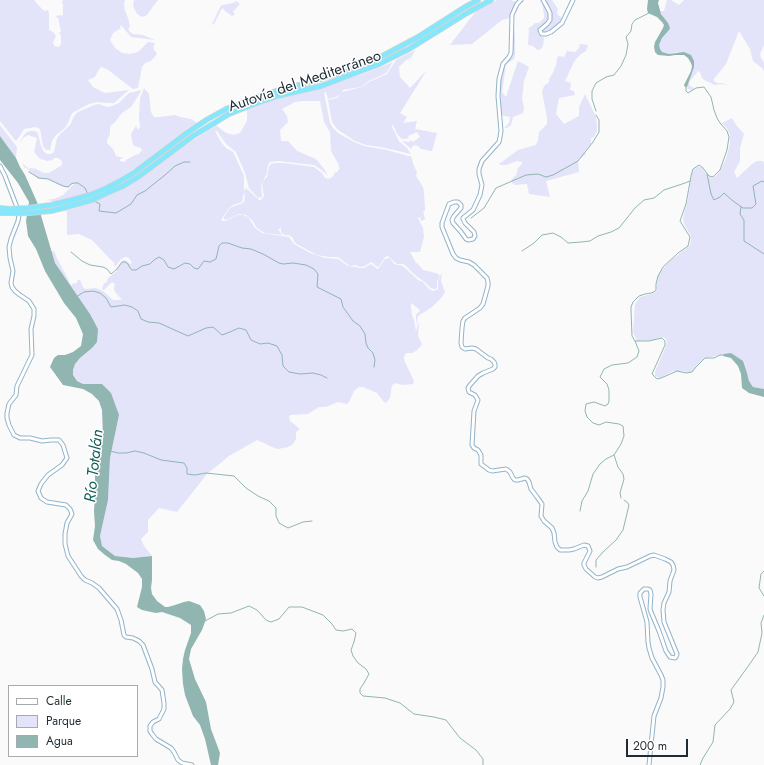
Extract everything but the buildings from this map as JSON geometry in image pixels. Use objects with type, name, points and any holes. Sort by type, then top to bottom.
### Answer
[{"type":"highway","name":"Autovía del Mediterráneo","points":[[0,213],[51,211],[92,200],[135,172],[188,132],[226,109],[256,97],[340,74],[371,62],[418,37],[478,0]]},
{"type":"highway","name":"Autovía del Mediterráneo","points":[[0,208],[28,208],[51,205],[123,186],[138,177],[193,136],[229,114],[277,96],[322,86],[377,65],[409,50],[491,0]]},
{"type":"main road","points":[[521,0],[514,9],[512,15],[511,53],[503,64],[499,79],[498,96],[501,131],[499,142],[482,162],[479,169],[482,185],[480,195],[472,210],[463,218],[465,223],[474,232],[475,236],[471,240],[466,239],[453,224],[452,220],[461,205],[458,202],[449,204],[442,223],[442,227],[450,248],[456,258],[472,263],[488,282],[483,304],[480,308],[465,318],[462,328],[462,347],[465,349],[476,349],[491,359],[495,364],[495,367],[478,376],[468,388],[468,392],[475,395],[478,400],[474,411],[472,445],[480,453],[481,464],[488,470],[492,471],[506,469],[515,480],[527,479],[530,490],[542,504],[541,516],[552,528],[557,547],[564,550],[574,549],[584,545],[588,546],[590,551],[584,565],[586,569],[595,577],[602,577],[654,555],[671,562],[673,565],[674,570],[663,610],[664,622],[677,654],[675,658],[670,658],[666,651],[651,612],[650,590],[648,588],[644,589],[640,593],[647,622],[649,648],[652,658],[662,675],[663,680],[663,687],[654,716],[649,765]]},
{"type":"main road","points":[[543,0],[550,13],[550,20],[540,30],[542,34],[551,32],[562,23],[573,0]]},
{"type":"main road","points":[[0,166],[19,215],[9,248],[13,270],[11,284],[15,291],[30,301],[34,309],[31,329],[32,355],[17,386],[16,395],[9,404],[7,418],[9,425],[14,435],[20,438],[30,438],[42,441],[59,440],[63,445],[67,458],[62,465],[48,475],[38,491],[41,498],[47,502],[66,505],[70,509],[72,514],[67,523],[64,544],[68,556],[81,576],[99,588],[117,609],[124,635],[139,641],[142,645],[152,669],[155,682],[162,690],[164,703],[164,709],[159,719],[153,722],[150,726],[152,734],[156,739],[171,748],[178,760],[182,763],[192,765]]},
{"type":"green space","points":[[0,0],[34,0],[43,10],[48,10],[49,30],[56,36],[53,42],[54,46],[59,47],[61,44],[61,36],[59,33],[61,32],[58,18],[55,16],[63,15],[63,0],[125,0],[125,11],[128,18],[130,27],[128,28],[130,32],[155,40],[131,37],[121,25],[121,28],[113,33],[110,40],[115,48],[122,53],[130,54],[138,52],[148,42],[155,43],[153,48],[157,54],[151,61],[145,63],[142,67],[138,88],[133,89],[107,69],[101,67],[95,77],[88,80],[93,87],[105,93],[129,90],[114,103],[97,102],[89,104],[72,113],[65,128],[56,135],[52,141],[50,150],[46,150],[43,146],[40,129],[35,127],[24,129],[17,140],[15,140],[0,121]]},
{"type":"green space","points":[[134,0],[158,0],[146,16],[142,17],[137,14],[133,6]]},
{"type":"green space","points":[[497,0],[510,0],[517,2],[513,8],[510,18],[502,20],[472,44],[450,45],[476,11]]},
{"type":"green space","points":[[545,0],[552,0],[558,9],[557,14],[562,18],[554,27],[543,33],[542,29],[549,23],[550,9]]},
{"type":"green space","points":[[667,0],[671,0],[679,5],[684,0],[764,0],[764,45],[760,54],[764,62],[764,71],[753,61],[750,49],[739,31],[726,64],[713,80],[717,83],[728,85],[715,85],[704,80],[698,71],[689,84],[694,89],[688,89],[687,87],[694,67],[691,55],[676,52],[669,54],[662,52],[659,49],[662,38],[669,30],[668,23],[660,11],[664,11]]},
{"type":"green space","points":[[236,1],[240,4],[233,12],[235,14],[234,15],[232,16],[223,8],[213,25],[212,24],[222,5]]},
{"type":"green space","points":[[542,2],[549,15],[545,25],[538,32],[539,35],[544,38],[543,46],[538,50],[533,46],[528,45],[529,27],[535,23],[539,23],[544,18]]},
{"type":"green space","points":[[515,30],[515,56],[513,60],[506,64],[502,92],[506,97],[518,61],[529,67],[524,81],[522,99],[524,108],[523,113],[513,117],[511,125],[505,129],[509,123],[510,117],[501,115],[500,83],[504,64],[512,56]]},
{"type":"green space","points":[[580,44],[588,45],[586,51],[575,60],[565,81],[571,83],[570,90],[574,91],[575,95],[559,98],[556,114],[564,124],[579,116],[579,107],[585,94],[596,117],[597,131],[594,137],[591,138],[591,144],[584,152],[586,154],[578,160],[579,172],[546,181],[550,197],[529,194],[527,184],[515,185],[511,181],[516,175],[522,162],[517,161],[506,165],[499,164],[518,150],[536,145],[539,132],[547,124],[542,92],[544,86],[549,82],[556,65],[557,58],[559,56],[564,57],[567,51],[575,52],[579,48]]},
{"type":"green space","points":[[415,50],[411,58],[406,60],[399,67],[400,77],[410,88],[427,70],[400,113],[407,117],[403,123],[417,121],[415,129],[437,133],[432,151],[421,149],[415,145],[411,149],[402,141],[409,142],[411,140],[413,142],[420,137],[417,132],[408,136],[409,138],[402,139],[397,134],[393,125],[392,127],[399,141],[411,154],[366,145],[355,141],[337,129],[332,122],[328,100],[337,98],[341,93],[336,97],[328,99],[326,92],[324,93],[330,123],[338,133],[364,146],[411,156],[417,172],[416,176],[423,187],[425,210],[423,212],[426,219],[421,221],[420,217],[418,218],[423,228],[424,237],[420,252],[410,252],[416,263],[423,270],[438,274],[440,276],[437,281],[436,289],[431,288],[405,265],[397,264],[388,256],[385,257],[378,267],[371,262],[361,267],[355,265],[350,266],[338,257],[317,255],[295,243],[292,237],[284,235],[281,232],[281,228],[278,229],[282,235],[265,233],[256,227],[253,221],[246,215],[239,214],[226,220],[224,219],[230,208],[244,202],[244,192],[242,202],[229,208],[221,220],[226,221],[238,215],[243,215],[248,217],[255,228],[262,233],[289,237],[294,244],[310,253],[325,258],[338,259],[348,266],[364,268],[371,264],[377,269],[385,259],[390,258],[394,264],[403,266],[433,291],[438,289],[438,281],[442,272],[441,281],[445,292],[432,307],[418,316],[416,325],[416,315],[420,310],[411,303],[416,331],[419,321],[418,336],[422,344],[416,351],[406,353],[404,356],[404,360],[414,381],[413,384],[402,385],[396,383],[392,385],[390,398],[386,403],[377,393],[363,387],[359,387],[354,391],[347,404],[338,402],[326,407],[319,407],[308,414],[290,415],[290,421],[300,429],[296,432],[296,439],[293,444],[288,447],[278,449],[257,440],[229,456],[207,474],[177,512],[159,508],[148,520],[148,532],[141,539],[144,546],[152,556],[133,558],[115,556],[102,546],[100,536],[108,500],[110,458],[119,415],[102,384],[83,384],[77,381],[73,375],[75,364],[92,348],[98,329],[90,314],[55,263],[51,251],[54,251],[71,285],[74,283],[76,284],[78,280],[80,280],[85,289],[96,288],[103,291],[113,300],[122,300],[115,292],[115,284],[112,282],[104,290],[102,289],[104,283],[106,283],[108,278],[117,271],[116,269],[122,261],[125,260],[130,264],[132,263],[129,258],[126,257],[121,259],[115,267],[114,263],[92,240],[79,234],[67,235],[67,211],[60,212],[52,201],[45,200],[54,199],[63,195],[74,184],[72,184],[69,188],[61,186],[48,179],[38,179],[33,174],[28,172],[29,170],[24,167],[22,163],[29,169],[34,168],[44,173],[49,173],[62,165],[62,161],[58,158],[47,161],[40,159],[34,152],[37,138],[28,135],[22,139],[20,144],[21,140],[27,132],[37,132],[44,152],[51,154],[54,152],[57,138],[70,125],[74,116],[78,112],[99,104],[107,107],[112,106],[119,103],[129,93],[141,90],[131,107],[122,113],[111,125],[110,134],[107,140],[107,143],[113,149],[116,156],[124,158],[120,159],[120,161],[125,162],[126,160],[139,154],[142,150],[141,148],[134,146],[131,134],[136,126],[138,130],[140,127],[140,98],[144,88],[149,94],[151,112],[154,117],[175,115],[191,119],[197,123],[188,128],[135,168],[107,186],[110,194],[126,187],[144,176],[216,125],[226,133],[234,135],[240,133],[247,121],[247,110],[274,99],[320,88],[363,74],[393,62],[384,74],[369,81],[361,87],[343,90],[342,92],[362,87],[369,82],[387,74],[396,60]],"holes":[[[320,101],[324,122],[330,132],[331,151],[340,168],[331,178],[328,179],[314,167],[275,163],[271,164],[267,177],[263,181],[270,162],[279,161],[314,165],[328,176],[316,159],[297,151],[288,141],[281,141],[280,130],[288,122],[287,116],[282,109],[295,102]],[[215,131],[217,131],[226,144],[236,152],[245,173],[249,188],[258,198],[262,197],[261,184],[263,182],[262,185],[264,196],[261,200],[259,200],[246,188],[244,191],[244,176],[235,156],[233,152],[226,148],[221,142]]]},
{"type":"green space","points":[[732,118],[744,134],[740,148],[740,161],[734,172],[737,178],[757,161],[764,162],[764,389],[753,387],[749,381],[747,373],[731,353],[706,358],[696,366],[693,371],[690,372],[673,371],[660,378],[657,377],[655,376],[655,372],[666,346],[666,339],[663,337],[653,340],[637,341],[633,332],[635,304],[640,297],[655,293],[657,289],[658,276],[661,271],[669,262],[690,245],[691,236],[684,224],[683,218],[692,173],[697,167],[701,167],[709,177],[713,178],[720,171],[726,159],[730,144],[730,135],[722,123]]},
{"type":"green space","points":[[0,125],[17,147],[16,158],[0,136]]},
{"type":"water","points":[[648,0],[659,0],[658,3],[661,14],[670,28],[662,38],[659,45],[662,52],[669,54],[684,52],[691,55],[694,61],[694,67],[687,87],[684,85],[692,66],[688,58],[684,55],[658,55],[655,52],[655,42],[664,25],[657,17],[648,13]]},
{"type":"water","points":[[0,136],[16,158],[37,202],[55,263],[90,314],[98,329],[97,342],[75,364],[73,375],[77,381],[83,384],[102,384],[111,393],[119,415],[110,458],[108,500],[100,536],[102,546],[115,556],[133,558],[152,556],[151,588],[152,594],[157,601],[165,607],[168,607],[189,601],[200,605],[204,611],[206,619],[202,630],[191,649],[189,659],[195,679],[206,702],[211,729],[220,753],[218,765],[211,765],[200,725],[193,716],[185,695],[182,669],[185,650],[191,633],[191,625],[180,618],[162,612],[156,613],[142,610],[137,607],[142,587],[142,579],[138,573],[126,564],[112,560],[105,555],[98,549],[93,540],[95,526],[95,476],[103,437],[102,410],[99,401],[92,394],[83,389],[63,385],[50,367],[54,358],[58,355],[65,355],[73,352],[81,346],[83,334],[76,318],[64,303],[45,271],[36,249],[28,236],[26,221],[29,202],[18,183],[0,160]]},
{"type":"water","points":[[731,353],[743,361],[749,381],[753,387],[764,389],[764,397],[749,393],[742,388],[741,374],[738,366],[731,358],[723,356],[724,354]]},
{"type":"waterway","points":[[596,111],[592,99],[592,91],[596,83],[606,77],[614,75],[621,66],[626,55],[628,44],[626,37],[631,31],[632,24],[635,20],[649,13]]},
{"type":"waterway","points":[[686,87],[686,91],[688,93],[696,88],[704,87],[711,97],[717,118],[727,131],[729,137],[727,150],[720,170],[713,177],[709,176],[699,165],[693,169],[686,204],[680,221],[690,237],[688,246],[663,267],[658,276],[656,290],[654,292],[639,296],[633,302],[631,307],[632,336],[635,341],[649,341],[662,338],[665,341],[665,345],[652,374],[657,379],[677,371],[686,373],[692,372],[705,358],[714,358],[724,355]]},
{"type":"waterway","points":[[471,218],[484,208],[496,188],[526,175],[538,174],[546,177],[553,175],[578,161],[599,132],[599,120],[596,115]]},
{"type":"waterway","points":[[94,201],[100,204],[99,211],[116,213],[131,204],[137,195],[145,191],[175,166],[184,162],[190,162]]},
{"type":"waterway","points":[[29,172],[39,178],[48,179],[63,186],[68,187],[71,184],[78,183],[85,188],[87,194]]},
{"type":"waterway","points":[[707,174],[711,194],[714,200],[724,193],[743,208],[752,208],[756,204],[753,186],[762,181],[764,182]]},
{"type":"waterway","points":[[522,251],[534,243],[542,235],[553,233],[568,243],[590,241],[598,236],[619,228],[635,208],[644,200],[654,198],[664,190],[690,181]]},
{"type":"waterway","points":[[741,207],[740,214],[744,220],[744,241],[764,254]]},
{"type":"waterway","points":[[71,252],[82,261],[90,265],[103,267],[111,274],[122,262],[128,264],[132,270],[136,270],[142,266],[150,264],[159,257],[164,260],[168,267],[174,269],[185,263],[198,269],[204,261],[210,262],[216,259],[219,246],[222,243],[228,243],[242,248],[251,249],[279,263],[306,265],[314,269],[318,274],[317,287],[341,299],[343,307],[353,321],[360,326],[365,334],[368,348],[373,353],[375,360],[374,367]]},
{"type":"waterway","points":[[76,297],[84,292],[93,291],[100,293],[106,298],[111,307],[125,305],[132,307],[138,311],[141,319],[148,322],[159,323],[188,336],[206,328],[213,327],[222,335],[239,328],[246,330],[251,340],[260,344],[268,343],[277,346],[282,355],[283,366],[289,372],[300,374],[313,373],[327,378]]},
{"type":"waterway","points":[[580,511],[582,501],[588,491],[593,474],[600,464],[614,455],[624,436],[623,426],[619,424],[606,422],[599,425],[593,423],[587,417],[585,411],[586,404],[594,402],[605,406],[608,404],[609,390],[607,384],[600,377],[604,369],[612,365],[628,363],[637,357],[639,351],[635,341]]},
{"type":"waterway","name":"Río Totalán","points":[[110,451],[118,453],[135,451],[161,460],[184,463],[187,468],[187,474],[195,475],[206,473],[234,476],[246,488],[269,501],[276,508],[276,516],[279,523],[288,528],[303,522],[312,521]]},
{"type":"waterway","points":[[614,455],[624,479],[620,493],[621,498]]},
{"type":"waterway","points":[[596,567],[596,560],[616,540],[623,530],[629,505],[624,500]]},
{"type":"waterway","points":[[764,571],[761,574],[759,588],[764,596]]},
{"type":"waterway","points":[[205,621],[218,614],[231,613],[249,606],[257,610],[266,620],[271,622],[279,619],[289,607],[302,607],[323,615],[336,630],[343,631],[352,629],[356,633],[351,650],[353,656],[369,674],[360,689],[360,693],[363,696],[385,698],[400,703],[414,714],[446,720],[460,738],[476,750],[483,759],[483,765]]},
{"type":"waterway","points":[[700,765],[713,742],[715,725],[730,709],[734,702],[731,690],[758,652],[762,633],[761,623],[764,615]]}]
